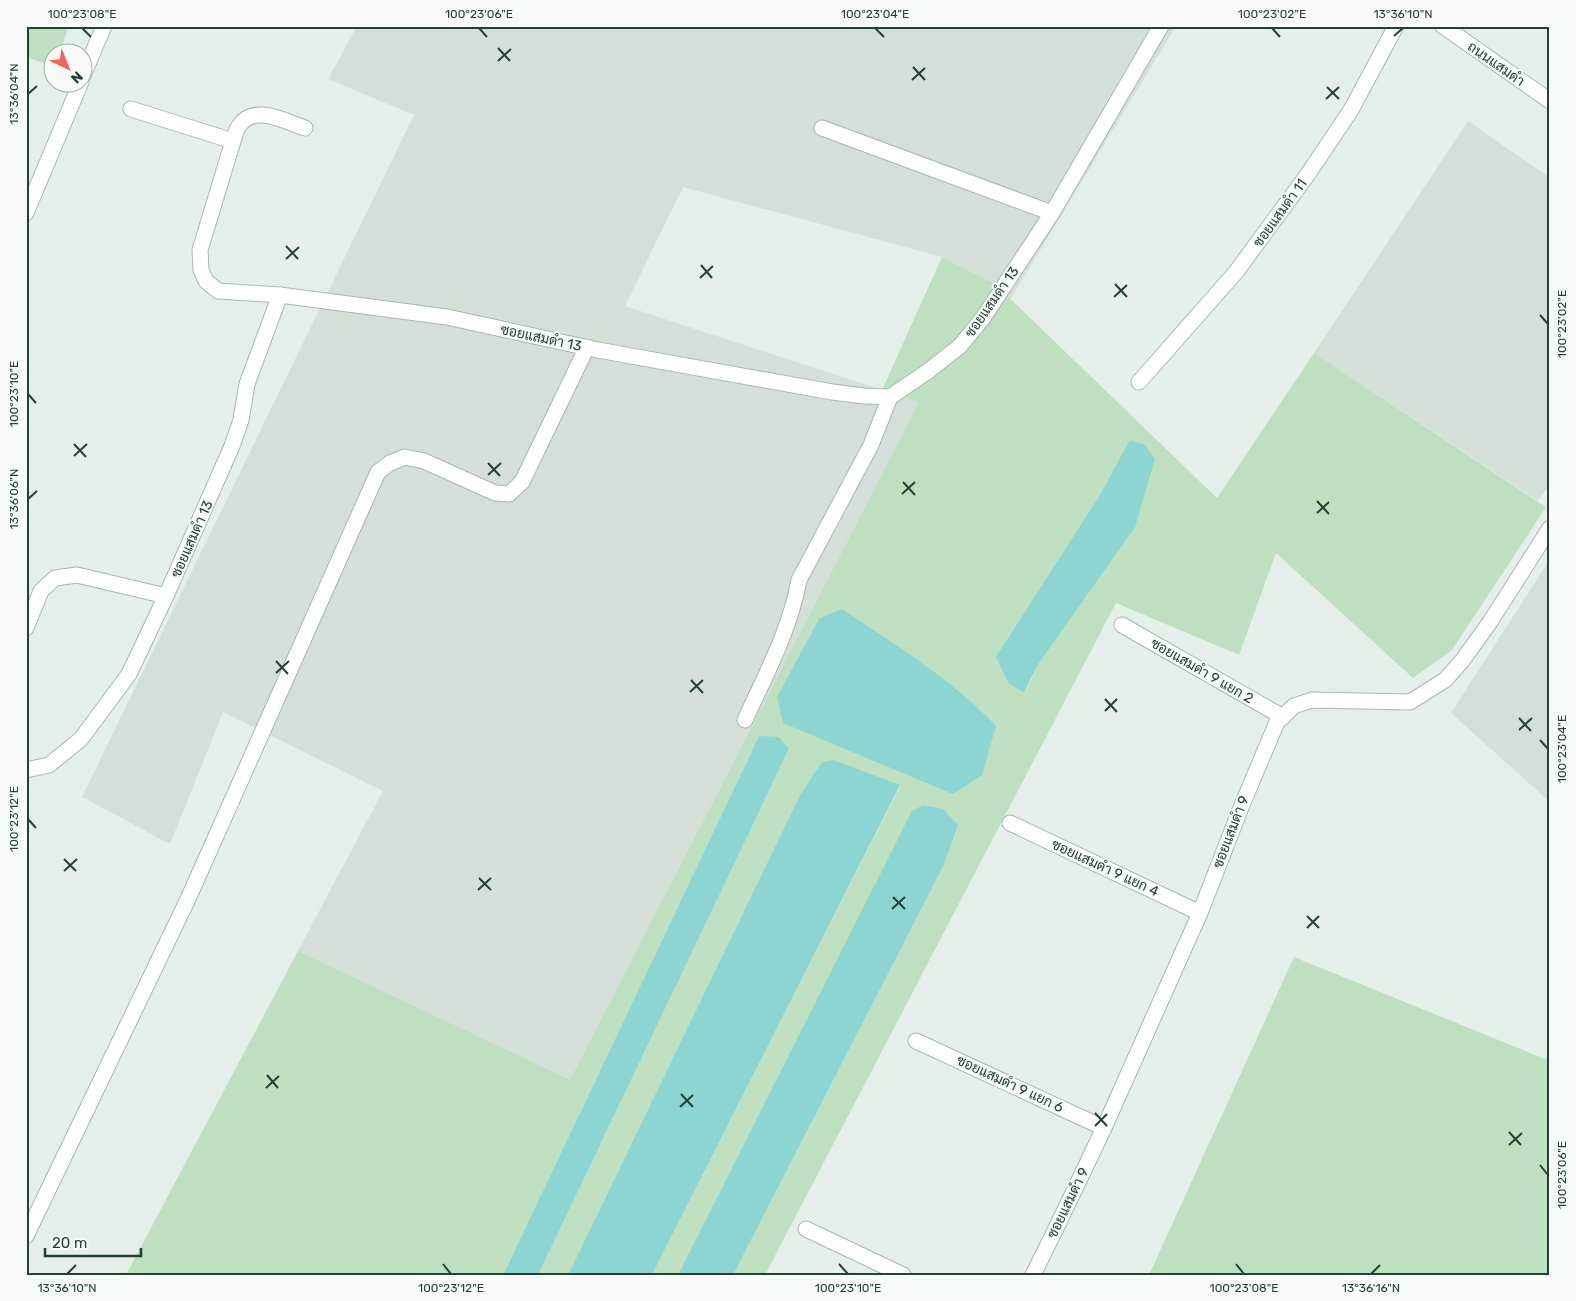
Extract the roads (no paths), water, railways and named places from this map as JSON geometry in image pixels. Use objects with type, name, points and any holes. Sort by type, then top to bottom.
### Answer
[{"type":"street","points":[[92,54],[104,26]]},
{"type":"street","name":"ซอยแสมดำ 13","points":[[26,770],[49,765],[81,739],[129,674],[166,596],[232,446],[241,420],[246,384],[280,295],[447,317],[587,348],[832,392],[864,396],[890,396],[927,372],[960,346],[983,318],[1052,213],[1161,26]]},
{"type":"street","name":"ซอยแสมดำ 11","points":[[1139,382],[1236,272],[1308,174],[1351,110],[1396,26]]},
{"type":"street","name":"ถนนแสมดำ","points":[[1443,26],[1550,101]]},
{"type":"street","points":[[26,213],[77,92]]},
{"type":"street","points":[[131,109],[233,141]]},
{"type":"street","points":[[280,295],[218,290],[206,281],[201,270],[200,250],[233,141],[240,124],[253,116],[265,114],[305,128]]},
{"type":"street","points":[[822,128],[1052,213]]},
{"type":"street","points":[[26,1236],[188,900],[378,472],[390,463],[405,457],[424,461],[495,493],[508,494],[522,482],[587,348]]},
{"type":"street","points":[[745,720],[785,634],[795,602],[799,580],[871,444],[890,396]]},
{"type":"street","name":"ซอยแสมดำ 9","points":[[1033,1275],[1104,1128],[1200,913],[1277,722],[1294,706],[1312,700],[1410,702],[1445,680],[1462,661],[1490,622],[1550,528]]},
{"type":"street","points":[[26,628],[41,591],[54,578],[77,575],[166,596]]},
{"type":"street","name":"ซอยแสมดำ 9 แยก 2","points":[[1122,625],[1283,717]]},
{"type":"street","name":"ซอยแสมดำ 9 แยก 4","points":[[1010,823],[1200,913]]},
{"type":"street","name":"ซอยแสมดำ 9 แยก 6","points":[[916,1041],[1104,1128]]},
{"type":"street","points":[[806,1229],[903,1275]]},
{"type":"water","points":[[1130,440],[1145,445],[1155,459],[1135,527],[1039,663],[1024,692],[1009,684],[996,657],[1098,498]]},
{"type":"water","points":[[842,609],[942,678],[996,726],[982,775],[953,794],[783,723],[777,697],[819,619]]},
{"type":"water","points":[[759,736],[779,737],[789,749],[538,1275],[503,1275]]},
{"type":"water","points":[[833,760],[900,785],[652,1275],[568,1275],[800,795],[822,762]]},
{"type":"water","points":[[923,805],[943,809],[958,825],[943,867],[733,1275],[678,1275],[912,811]]}]
